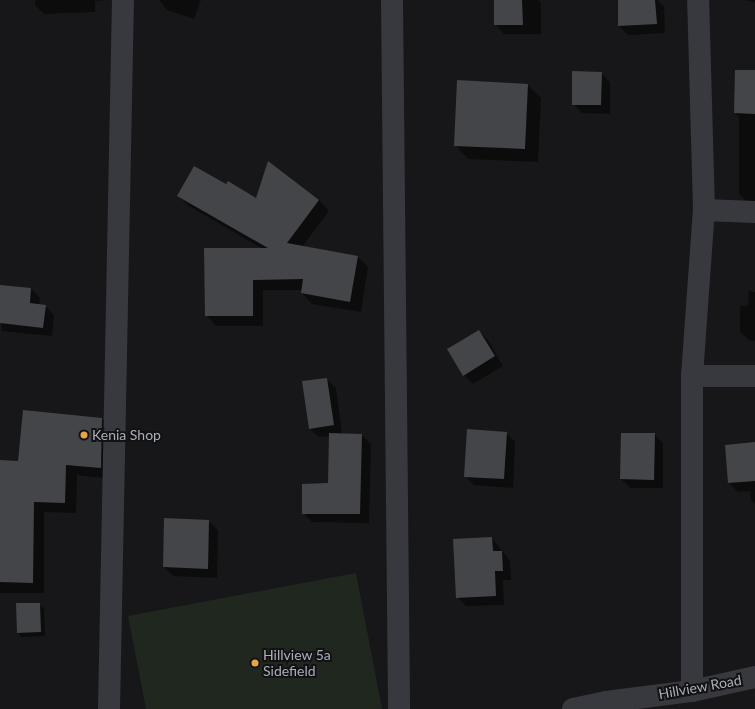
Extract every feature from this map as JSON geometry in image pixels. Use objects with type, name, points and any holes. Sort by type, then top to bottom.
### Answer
[{"type":"street","points":[[109,709],[123,0]]},
{"type":"street","points":[[392,0],[399,709]]},
{"type":"street","points":[[692,691],[692,376],[704,210],[698,0]]},
{"type":"street","points":[[704,210],[755,212]]},
{"type":"street","points":[[692,376],[755,376]]},
{"type":"street","name":"Hillview Road","points":[[573,709],[607,706],[692,691],[755,677]]},
{"type":"shaded area","name":"Hillview 5a Sidefield","points":[[356,573],[382,709],[146,709],[128,616]]},
{"type":"building","points":[[494,0],[522,0],[523,25],[494,25]]},
{"type":"building","points":[[618,0],[655,0],[657,24],[618,26]]},
{"type":"building","points":[[735,70],[755,70],[755,114],[734,113]]},
{"type":"building","points":[[572,71],[602,72],[601,105],[572,105]]},
{"type":"building","points":[[457,80],[528,84],[525,149],[454,146]]},
{"type":"building","points":[[268,161],[319,200],[287,243],[358,256],[350,302],[301,293],[303,279],[253,280],[253,316],[205,316],[204,248],[268,248],[177,196],[194,166],[226,184],[228,181],[256,198]]},
{"type":"building","points":[[0,285],[31,288],[30,303],[46,305],[43,328],[0,323]]},
{"type":"building","points":[[479,330],[495,356],[463,376],[447,349]]},
{"type":"building","points":[[327,378],[334,425],[309,429],[302,381]]},
{"type":"building","points":[[23,410],[102,418],[101,468],[66,465],[65,503],[34,502],[33,583],[0,582],[0,460],[18,461]]},
{"type":"building","points":[[467,429],[507,432],[504,479],[464,477]]},
{"type":"building","points":[[329,433],[362,434],[360,514],[302,514],[302,484],[328,483]]},
{"type":"building","points":[[621,433],[655,433],[654,480],[620,479]]},
{"type":"building","points":[[755,442],[755,481],[728,483],[725,445]]},
{"type":"building","points":[[164,518],[209,520],[208,569],[163,567]]},
{"type":"building","points":[[492,537],[493,551],[502,551],[503,571],[495,571],[496,596],[456,598],[453,539]]},
{"type":"building","points":[[16,603],[40,603],[41,632],[17,633]]},
{"type":"place","name":"Kenia Shop","points":[[84,435]]},
{"type":"place","name":"Hillview 5a Sidefield","points":[[255,663]]}]
